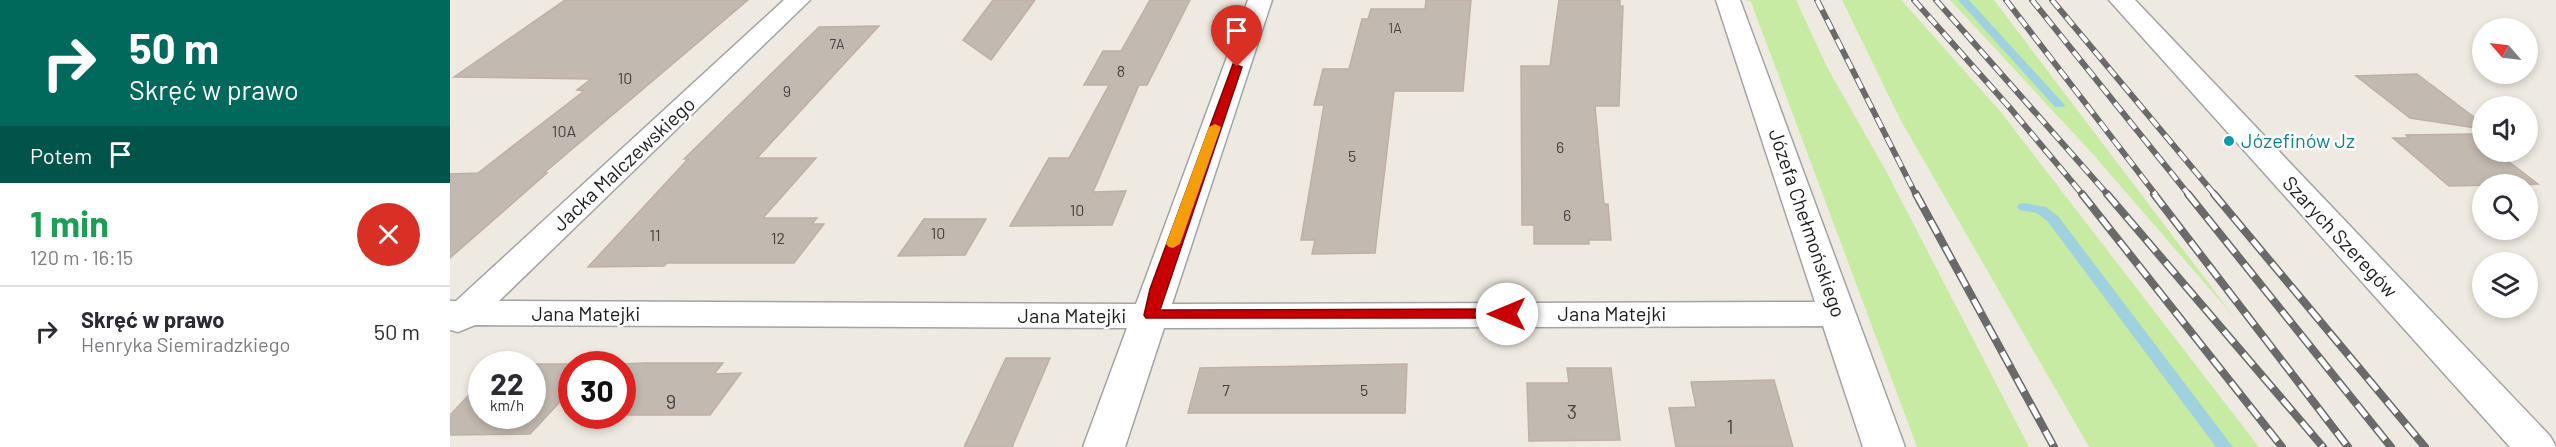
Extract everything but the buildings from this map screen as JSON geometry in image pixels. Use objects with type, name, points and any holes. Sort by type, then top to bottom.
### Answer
[{"type":"street","name":"Jacka Malczewskiego","points":[[455,318],[798,0]]},
{"type":"street","points":[[1104,447],[1151,315],[1157,289],[1260,0]]},
{"type":"street","name":"Józefa Chełmońskiego","points":[[1728,0],[1884,447]]},
{"type":"street","name":"Szarych Szeregów","points":[[2121,0],[2535,447]]},
{"type":"street","name":"Jana Matejki","points":[[455,318],[1839,314]]},
{"type":"green space","points":[[1746,0],[1796,0],[1827,67],[1885,169],[2029,447],[1917,447],[1751,2]]},
{"type":"green space","points":[[1842,0],[1901,0],[1904,3],[2000,111],[2259,447],[2089,447],[1901,121]]},
{"type":"green space","points":[[1950,0],[1994,0],[2235,318],[2091,152]]},
{"type":"waterway","points":[[1963,0],[2059,105]]},
{"type":"waterway","points":[[2024,207],[2041,210],[2053,219],[2225,447]]},
{"type":"railway","points":[[1817,0],[1916,195]]},
{"type":"railway","points":[[1914,0],[2010,108],[2083,195]]},
{"type":"railway","points":[[1936,0],[2108,195]]},
{"type":"railway","points":[[2006,0],[2156,195]]},
{"type":"railway","points":[[2032,0],[2189,195]]},
{"type":"railway","points":[[2052,0],[2215,195]]},
{"type":"railway","points":[[1916,194],[2054,447]]},
{"type":"railway","points":[[2082,194],[2282,447]]},
{"type":"railway","points":[[2107,194],[2323,447]]},
{"type":"railway","points":[[2154,194],[2348,447]]},
{"type":"railway","points":[[2188,194],[2391,447]]},
{"type":"railway","points":[[2214,194],[2425,447]]},
{"type":"slow traffic","points":[[1173,244],[1215,127]]},
{"type":"place","name":"Józefinów Jz","points":[[2229,141]]},
{"type":"route","points":[[1237,67],[1157,289],[1151,315],[1507,314]]}]
